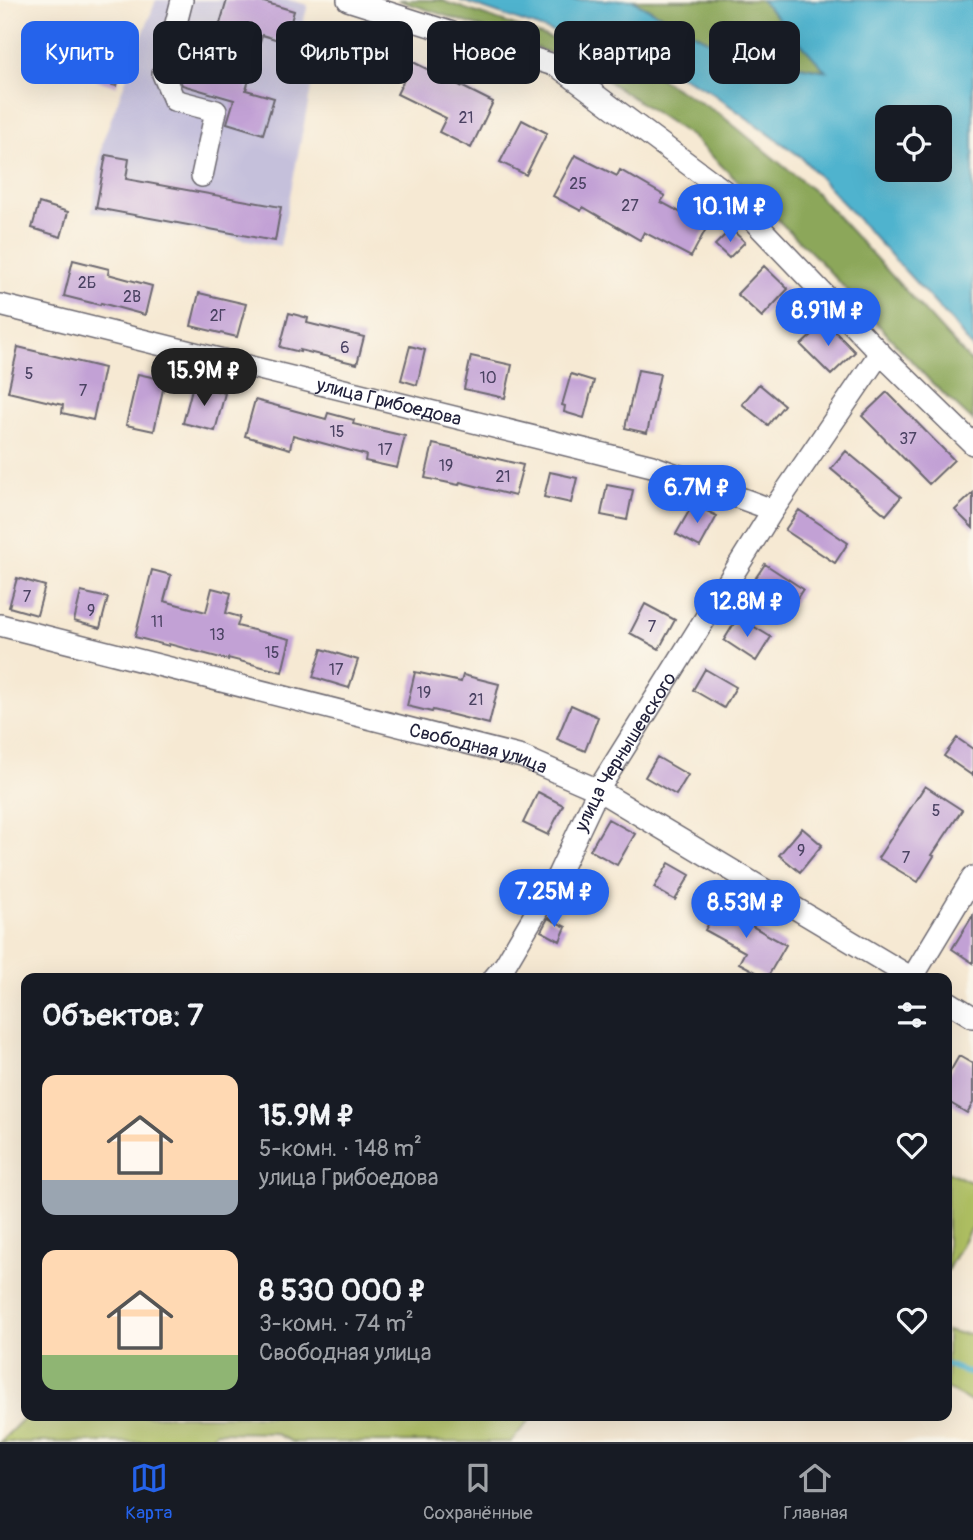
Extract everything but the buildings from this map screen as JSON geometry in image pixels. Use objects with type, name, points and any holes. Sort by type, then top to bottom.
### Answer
[{"type":"street","points":[[182,0],[163,74],[174,100],[216,111],[202,176]]},
{"type":"street","points":[[348,0],[557,66],[727,193],[880,353],[973,444]]},
{"type":"street","name":"улица Грибоедова","points":[[0,305],[652,466],[773,510]]},
{"type":"street","name":"улица Чернышевского","points":[[498,973],[558,875],[598,790],[773,510],[880,353]]},
{"type":"street","name":"Свободная улица","points":[[0,625],[522,757],[598,790],[904,973]]},
{"type":"street","points":[[915,973],[973,877]]},
{"type":"street","points":[[952,1003],[973,1017]]},
{"type":"shaded area","points":[[156,0],[289,0],[308,5],[303,21],[276,21],[276,84],[312,84],[280,246],[92,212],[103,140],[124,84],[139,84],[139,45]]},
{"type":"green space","points":[[398,0],[440,0],[501,21],[462,21]]},
{"type":"green space","points":[[632,0],[761,0],[781,21],[709,21],[709,40],[695,34],[695,21],[671,21]]},
{"type":"green space","points":[[540,35],[554,39],[554,55],[540,49]]},
{"type":"green space","points":[[800,41],[828,71],[800,66]]},
{"type":"green space","points":[[612,84],[669,84],[721,115],[815,192],[973,364],[973,421],[930,381],[817,258],[692,137]]},
{"type":"green space","points":[[952,1173],[973,1183],[973,1228],[952,1262]]},
{"type":"green space","points":[[952,1332],[973,1334],[973,1403],[952,1392]]},
{"type":"green space","points":[[21,1421],[529,1421],[511,1442],[292,1442],[274,1433],[215,1432],[210,1442],[0,1442]]},
{"type":"water","points":[[459,0],[632,0],[671,21],[554,21],[554,33],[540,28],[540,21],[520,21]]},
{"type":"water","points":[[761,0],[973,0],[973,349],[952,322],[801,157],[695,83],[695,34],[709,40],[709,84],[800,84],[800,66],[826,71],[800,43],[800,21],[780,21]]},
{"type":"waterway","points":[[952,1367],[973,1374]]}]
